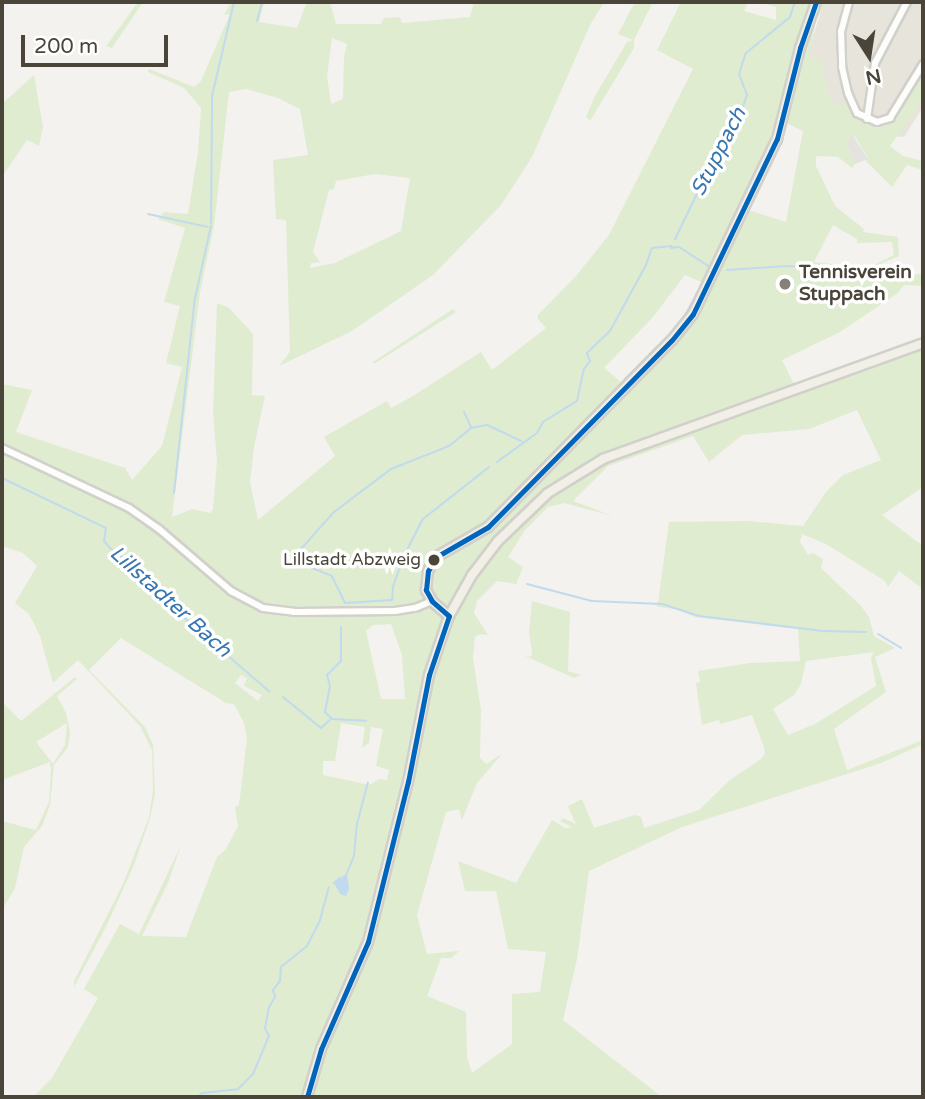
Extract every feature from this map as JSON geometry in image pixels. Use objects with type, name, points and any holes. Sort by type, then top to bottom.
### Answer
[{"type":"main road","points":[[449,616],[434,603],[426,577],[436,557],[488,527],[672,340],[693,314],[777,139],[800,48],[816,2]]},
{"type":"main road","points":[[307,1097],[321,1049],[368,942],[408,782],[429,675],[449,616],[486,556],[515,521],[581,470],[641,443],[923,343]]},
{"type":"main road","points":[[434,603],[452,603],[463,592]]},
{"type":"street","points":[[849,2],[841,32],[843,75],[853,108],[867,119],[882,121],[894,115],[923,64]]},
{"type":"street","points":[[867,119],[875,63],[907,2]]},
{"type":"street","points":[[2,448],[129,508],[159,529],[231,591],[263,608],[294,612],[395,611],[434,603]]},
{"type":"shaded area","points":[[824,2],[923,2],[923,107],[904,137],[846,132],[804,65]]},
{"type":"shaded area","points":[[852,134],[868,159],[855,164],[847,145]]},
{"type":"green space","points":[[138,2],[143,2],[112,48],[106,46]]},
{"type":"green space","points":[[231,2],[264,2],[259,22],[297,28],[307,2],[330,2],[336,24],[381,24],[384,18],[400,17],[402,23],[470,17],[474,2],[604,2],[590,25],[532,157],[501,205],[433,275],[352,331],[279,366],[290,352],[286,220],[276,219],[273,160],[308,155],[300,109],[278,98],[246,89],[229,92],[214,226],[200,292],[172,517],[192,509],[210,513],[213,509],[217,461],[213,412],[217,303],[229,308],[253,334],[252,395],[265,396],[250,482],[258,520],[335,456],[324,437],[387,401],[391,408],[481,352],[492,370],[546,328],[538,315],[576,276],[609,235],[693,69],[657,50],[681,2],[748,2],[744,11],[776,20],[776,7],[760,2],[827,2],[816,20],[809,55],[812,60],[820,60],[831,102],[842,107],[850,99],[853,108],[872,121],[890,118],[923,64],[923,103],[921,102],[890,146],[903,156],[923,161],[923,170],[907,165],[892,187],[865,160],[868,158],[854,135],[847,145],[855,164],[852,168],[838,157],[816,156],[816,166],[835,206],[864,229],[863,232],[898,237],[899,256],[882,263],[878,275],[890,280],[923,273],[923,286],[904,285],[898,293],[840,332],[782,360],[794,384],[923,337],[923,487],[882,515],[923,546],[923,589],[899,571],[888,587],[885,581],[826,544],[802,534],[800,542],[808,555],[813,553],[823,559],[821,568],[861,606],[869,617],[874,636],[895,648],[875,657],[886,692],[834,729],[847,770],[923,740],[923,744],[881,763],[682,827],[589,871],[577,959],[563,1020],[662,1097],[33,1097],[52,1078],[98,998],[84,989],[120,924],[139,934],[181,845],[168,883],[142,936],[186,937],[217,857],[226,849],[238,826],[235,807],[239,805],[247,738],[244,723],[234,704],[226,703],[121,638],[89,670],[145,727],[153,745],[155,794],[150,818],[134,865],[106,927],[74,987],[74,981],[123,884],[149,817],[153,791],[152,750],[140,726],[78,660],[53,683],[40,636],[29,614],[15,603],[37,566],[23,553],[2,546],[2,384],[32,390],[16,432],[125,468],[132,480],[162,446],[182,367],[166,363],[180,306],[164,302],[185,228],[158,219],[164,212],[188,214],[198,152],[201,108],[184,88],[148,72],[149,69],[194,87],[201,81],[230,14],[224,15]],"holes":[[[332,38],[347,44],[344,56],[343,99],[331,104],[327,76]],[[783,121],[803,131],[786,222],[745,209]],[[375,174],[410,178],[401,231],[335,263],[310,268],[311,263],[320,262],[313,252],[329,190],[334,189],[336,181]],[[833,225],[857,239],[857,243],[892,242],[894,255],[868,268],[814,262]],[[685,275],[708,285],[688,322],[626,386],[604,368],[653,317]],[[857,410],[881,460],[843,475],[826,492],[803,526],[749,521],[669,522],[658,603],[654,604],[695,617],[798,629],[800,661],[750,663],[698,671],[700,682],[696,683],[702,725],[719,720],[720,724],[752,715],[765,754],[730,780],[699,810],[644,828],[641,817],[635,815],[594,828],[582,799],[568,806],[576,824],[563,818],[560,821],[572,827],[565,828],[552,820],[516,883],[458,861],[465,891],[496,891],[508,949],[546,952],[540,992],[512,994],[512,1044],[472,1073],[467,1057],[466,1012],[427,996],[441,958],[451,958],[459,951],[427,954],[417,915],[446,812],[459,809],[462,820],[477,783],[502,754],[486,764],[480,758],[481,710],[473,658],[475,637],[480,634],[488,635],[474,613],[477,601],[497,581],[516,584],[523,567],[508,557],[525,530],[548,507],[564,503],[613,516],[573,501],[608,466],[693,436],[709,462],[742,435],[809,429]],[[391,624],[402,655],[405,699],[381,699],[366,631],[373,625]],[[874,652],[871,658],[876,686],[815,724],[788,735],[773,709],[794,695],[801,684],[806,661]],[[241,675],[247,678],[244,686],[262,695],[258,701],[235,683]],[[341,723],[365,727],[362,748],[369,743],[371,727],[383,729],[376,766],[389,770],[387,780],[379,779],[370,785],[323,775],[323,761],[335,761]]]},
{"type":"green space","points":[[635,2],[653,2],[634,40],[634,48],[590,121],[586,117],[595,96],[627,42],[633,40],[618,34]]},
{"type":"green space","points":[[34,75],[43,127],[39,146],[27,140],[2,177],[2,104]]},
{"type":"green space","points":[[453,309],[456,312],[374,364],[373,362]]},
{"type":"green space","points":[[532,601],[570,612],[568,671],[581,675],[574,678],[523,655],[531,657],[532,652],[529,632]]},
{"type":"green space","points":[[75,677],[77,679],[57,696],[66,713],[70,732],[68,747],[54,765],[50,805],[42,826],[24,847],[15,888],[2,910],[2,821],[36,830],[49,802],[50,762],[2,780],[2,702],[21,721]],"holes":[[[67,723],[65,745],[53,764],[36,742]]]},
{"type":"water","points":[[347,873],[349,889],[346,896],[340,894],[334,883]]},
{"type":"waterway","points":[[211,223],[212,96],[234,2]]},
{"type":"waterway","points":[[257,21],[262,2]]},
{"type":"waterway","name":"Stuppach","points":[[675,239],[717,153],[738,121],[747,95],[739,74],[746,53],[790,17],[795,2]]},
{"type":"waterway","points":[[722,264],[768,166]]},
{"type":"waterway","points":[[722,243],[748,187]]},
{"type":"waterway","points":[[148,214],[208,227]]},
{"type":"waterway","points":[[174,493],[195,298],[211,226]]},
{"type":"waterway","points":[[497,462],[537,433],[543,422],[577,401],[584,369],[590,361],[587,353],[610,331],[646,265],[652,248],[672,246]]},
{"type":"waterway","points":[[671,248],[679,247],[710,267]]},
{"type":"waterway","points":[[705,278],[716,256]]},
{"type":"waterway","points":[[727,270],[787,266],[853,270]]},
{"type":"waterway","points":[[667,338],[684,317],[702,285]]},
{"type":"waterway","points":[[699,313],[711,287]]},
{"type":"waterway","points":[[625,379],[662,342]]},
{"type":"waterway","points":[[464,412],[471,427]]},
{"type":"waterway","points":[[403,559],[393,587],[392,600],[345,603],[332,576],[297,562],[301,549],[334,512],[391,469],[449,446],[471,428],[487,425],[522,441]]},
{"type":"waterway","points":[[407,550],[423,519],[489,467]]},
{"type":"waterway","name":"Lillstadter Bach","points":[[2,478],[106,528],[104,541],[110,548],[137,569],[151,589],[270,692]]},
{"type":"waterway","points":[[527,584],[592,601],[662,604],[699,616],[823,631],[866,632]]},
{"type":"waterway","points":[[341,627],[341,661],[327,675],[330,686],[325,712],[332,719],[366,721]]},
{"type":"waterway","points":[[878,634],[901,648]]},
{"type":"waterway","points":[[283,697],[321,728],[330,720]]},
{"type":"waterway","points":[[347,873],[354,856],[357,824],[368,782]]},
{"type":"waterway","points":[[334,883],[340,878]]},
{"type":"waterway","name":"Stuppach","points":[[198,1097],[202,1093],[238,1089],[253,1074],[269,1036],[265,1028],[269,1007],[275,997],[273,990],[280,981],[281,967],[307,946],[320,920],[329,887]]},
{"type":"transit line","points":[[449,616],[432,601],[426,590],[428,571],[436,557],[488,527],[672,340],[693,314],[777,139],[800,48],[816,2]]},
{"type":"transit line","points":[[307,1097],[321,1049],[368,942],[408,782],[429,675],[449,616]]},
{"type":"place","name":"Tennisverein Stuppach","points":[[785,284]]},
{"type":"place","name":"Lillstadt Abzweig","points":[[434,560]]}]
